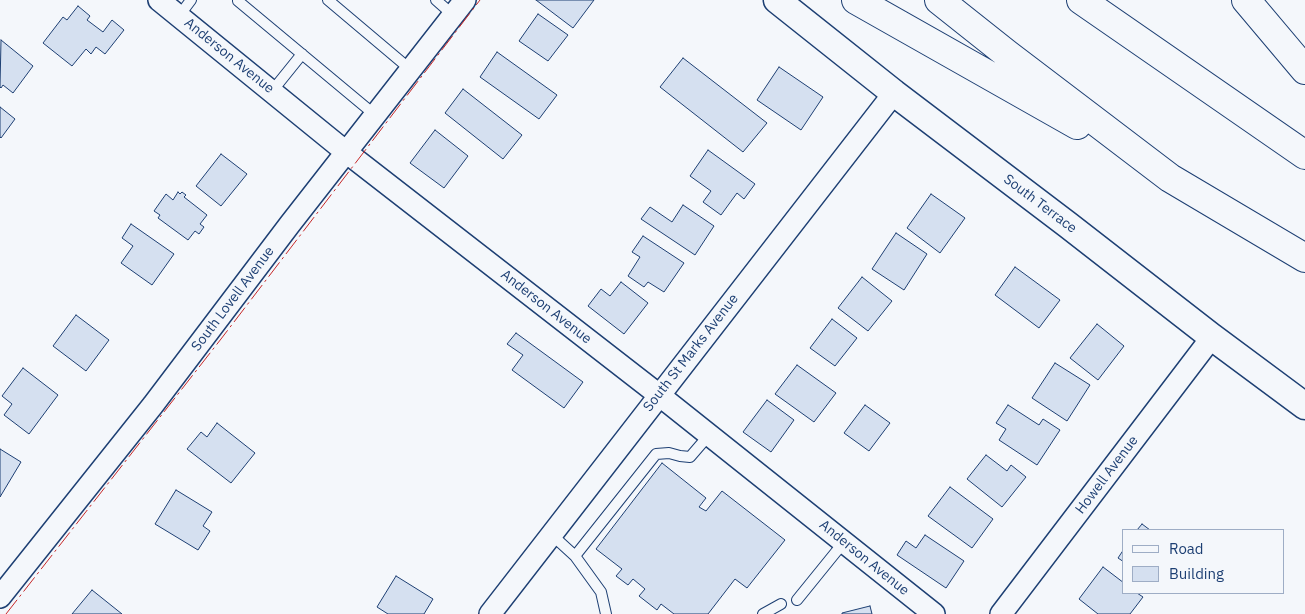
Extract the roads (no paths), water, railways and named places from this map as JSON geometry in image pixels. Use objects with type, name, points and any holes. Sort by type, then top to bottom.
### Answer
[{"type":"highway","points":[[856,0],[1170,178],[1305,258]]},
{"type":"highway","points":[[939,0],[1170,178]]},
{"type":"highway","points":[[1081,0],[1305,155]]},
{"type":"highway","points":[[1246,0],[1305,70]]},
{"type":"street","name":"Anderson Avenue","points":[[159,0],[185,8],[273,90],[346,152],[709,435],[934,614]]},
{"type":"street","name":"South Terrace","points":[[777,0],[894,93],[1305,406]]},
{"type":"street","name":"South Lovell Avenue","points":[[0,597],[153,405],[346,152],[459,8]]},
{"type":"street","name":"South St Marks Avenue","points":[[490,614],[894,93]]},
{"type":"street","name":"Howell Avenue","points":[[1001,614],[1212,337]]},
{"type":"lane","points":[[237,0],[375,115]]},
{"type":"lane","points":[[328,0],[411,70]]},
{"type":"lane","points":[[436,0],[459,8]]},
{"type":"lane","points":[[273,90],[302,54]]},
{"type":"lane","points":[[574,556],[656,454],[669,453],[690,457],[709,435]]},
{"type":"lane","points":[[551,534],[574,556],[601,592],[606,614]]},
{"type":"lane","points":[[797,600],[844,542]]},
{"type":"lane","points":[[763,614],[781,604]]}]
